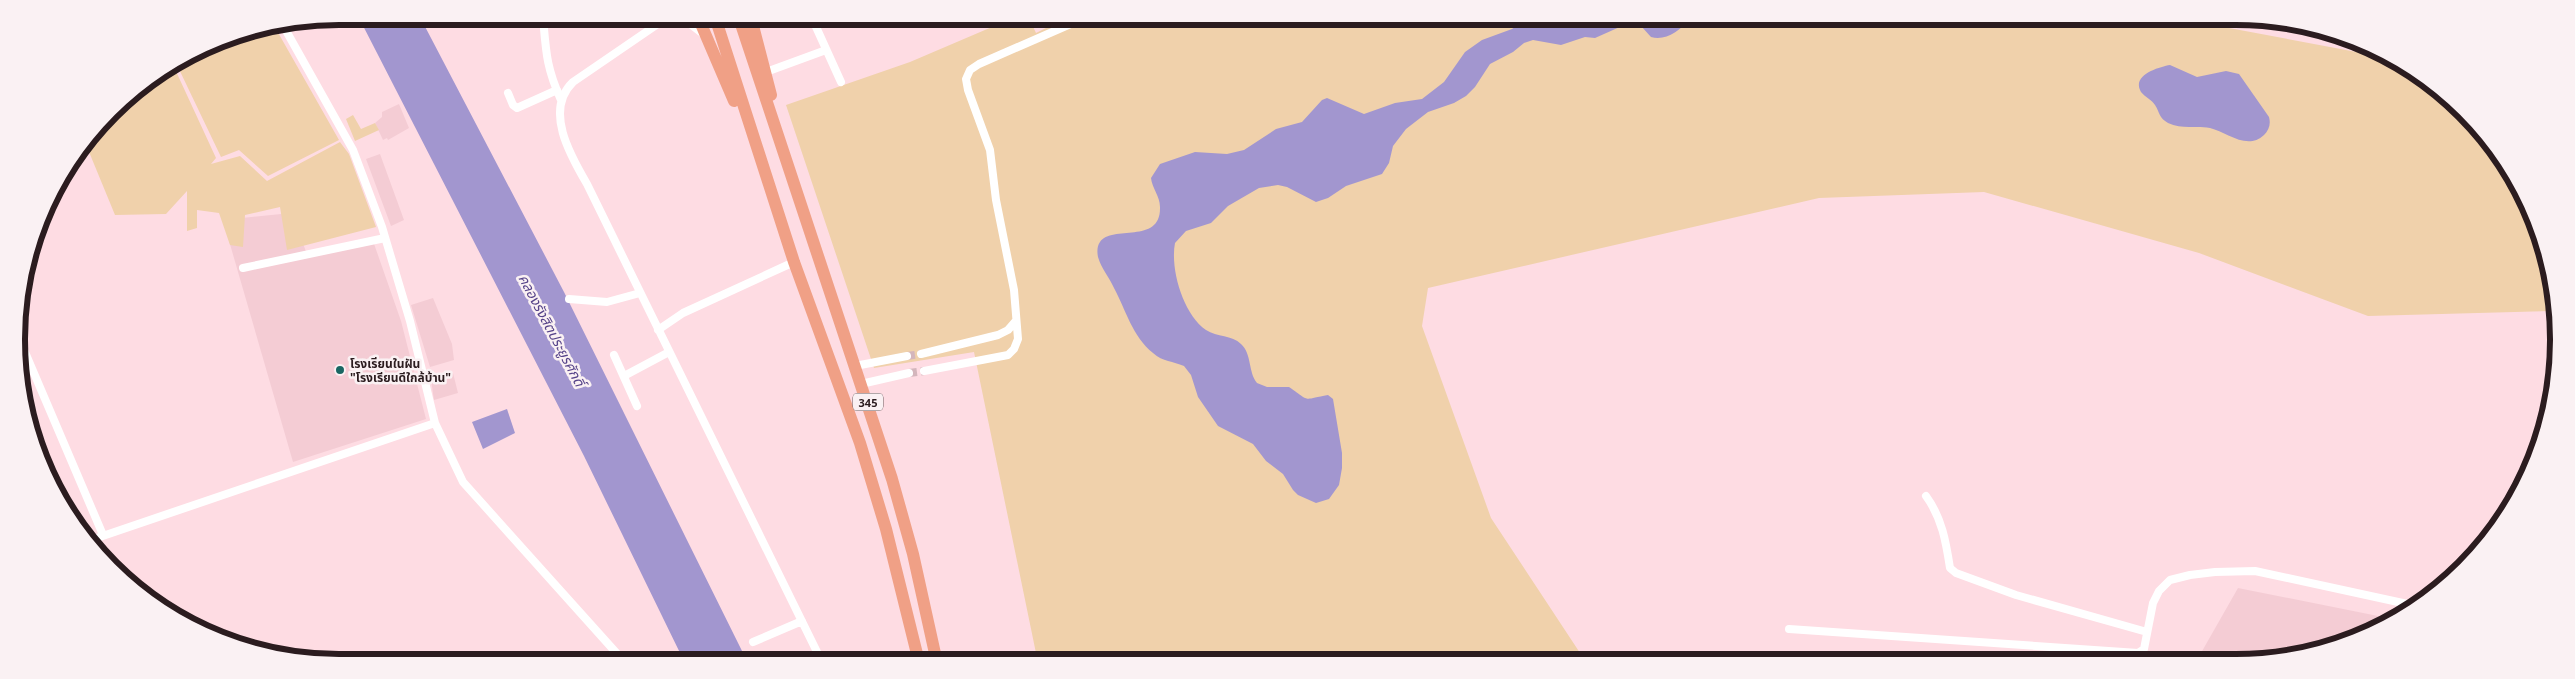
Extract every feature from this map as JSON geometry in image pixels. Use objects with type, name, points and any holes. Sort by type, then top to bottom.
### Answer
[{"type":"main road","points":[[701,25],[760,160]]},
{"type":"main road","name":"345","points":[[718,25],[794,262],[860,443],[889,537],[917,654]]},
{"type":"main road","name":"345","points":[[741,25],[782,152],[862,384],[908,536],[935,654]]},
{"type":"main road","points":[[752,25],[766,72],[782,152]]},
{"type":"street","points":[[544,25],[547,65],[562,100]]},
{"type":"street","points":[[658,25],[574,82],[564,91],[561,122],[571,157],[587,184],[818,654]]},
{"type":"street","points":[[693,25],[700,30],[710,45]]},
{"type":"street","points":[[815,25],[841,82]]},
{"type":"street","points":[[924,371],[1008,355],[1018,339],[1015,322],[1014,290],[996,200],[994,167],[966,79],[970,70],[979,64],[1068,25]]},
{"type":"street","points":[[286,30],[353,150],[385,238],[410,320],[435,423],[463,482],[617,654]]},
{"type":"street","points":[[766,72],[826,50]]},
{"type":"street","points":[[508,94],[513,105],[517,108],[557,90]]},
{"type":"street","points":[[243,268],[385,238]]},
{"type":"street","points":[[658,330],[683,313],[794,262]]},
{"type":"street","points":[[569,299],[607,302],[640,292]]},
{"type":"street","points":[[921,354],[998,335],[1008,330],[1015,322]]},
{"type":"street","points":[[624,376],[669,352]]},
{"type":"street","points":[[26,353],[104,535]]},
{"type":"street","points":[[614,355],[637,406]]},
{"type":"street","points":[[856,366],[907,356]]},
{"type":"street","points":[[862,384],[910,373]]},
{"type":"street","points":[[96,538],[435,423]]},
{"type":"street","points":[[1926,496],[1936,510],[1941,523],[1950,568],[1956,573],[2025,598],[2147,632]]},
{"type":"street","points":[[1789,629],[2138,653],[2144,649],[2153,603],[2159,591],[2170,580],[2215,572],[2255,571],[2406,604]]},
{"type":"street","points":[[753,642],[802,621]]},
{"type":"shaded area","points":[[997,25],[1032,25],[1036,33],[1052,25],[2213,25],[2369,54],[2410,78],[2443,103],[2485,148],[2518,200],[2539,258],[2548,311],[2368,316],[2199,253],[1984,192],[1819,198],[1428,288],[1422,326],[1491,518],[1581,654],[1036,654],[974,352],[874,368],[786,105],[910,62]]},
{"type":"shaded area","points":[[277,31],[339,140],[268,176],[239,150],[221,157],[179,69],[219,49]]},
{"type":"shaded area","points":[[176,71],[216,158],[211,164],[240,156],[267,181],[340,142],[349,154],[376,227],[287,250],[280,207],[245,215],[243,247],[230,245],[219,213],[197,210],[197,228],[187,231],[187,191],[166,214],[115,215],[88,150],[103,132],[132,103]]},
{"type":"shaded area","points":[[399,104],[409,128],[388,140],[387,138],[383,140],[375,123],[382,117],[382,112]]},
{"type":"shaded area","points":[[353,115],[361,129],[375,123],[379,130],[355,141],[346,119]]},
{"type":"shaded area","points":[[380,154],[404,220],[391,226],[366,159]]},
{"type":"shaded area","name":"โรงเรียนในฝัน \"โรงเรียนดีใกล้บ้าน\"","points":[[291,213],[307,254],[372,238],[401,321],[426,419],[293,462],[223,220]]},
{"type":"shaded area","points":[[433,298],[452,344],[454,360],[430,367],[411,305]]},
{"type":"shaded area","points":[[453,373],[458,393],[434,400],[431,380]]},
{"type":"shaded area","points":[[2238,588],[2384,617],[2337,637],[2297,648],[2256,653],[2200,654]]},
{"type":"water","name":"คลองรังสิตประยูรศักดิ์","points":[[363,25],[424,25],[564,292],[744,654],[681,654],[584,456]]},
{"type":"water","points":[[1518,25],[1624,25],[1595,38],[1585,37],[1561,45],[1533,40],[1524,43],[1513,52],[1490,64],[1475,87],[1466,96],[1454,103],[1428,112],[1406,129],[1393,146],[1389,163],[1382,174],[1346,186],[1328,198],[1316,202],[1287,187],[1278,185],[1259,188],[1228,206],[1211,223],[1186,231],[1175,243],[1174,265],[1180,290],[1191,313],[1206,330],[1233,339],[1241,344],[1247,353],[1252,374],[1257,383],[1267,387],[1289,387],[1307,398],[1328,395],[1333,399],[1342,453],[1342,468],[1339,485],[1329,499],[1316,503],[1298,495],[1283,474],[1266,461],[1253,444],[1218,426],[1198,397],[1191,375],[1184,366],[1157,356],[1140,339],[1099,261],[1097,251],[1099,244],[1106,237],[1115,234],[1145,230],[1153,226],[1158,219],[1160,207],[1151,178],[1160,164],[1195,152],[1227,154],[1244,150],[1276,129],[1302,122],[1322,100],[1327,98],[1364,114],[1395,103],[1422,99],[1444,82],[1465,52],[1482,40]]},
{"type":"water","points":[[1638,25],[1684,25],[1677,31],[1662,38],[1651,37]]},
{"type":"water","points":[[2170,65],[2197,77],[2226,71],[2239,74],[2269,117],[2270,124],[2267,131],[2257,139],[2244,141],[2210,128],[2178,126],[2165,121],[2154,103],[2141,92],[2139,86],[2140,81],[2148,73]]},
{"type":"water","points":[[507,409],[515,433],[483,449],[472,422]]},
{"type":"tunnel","points":[[907,356],[921,354]]},
{"type":"tunnel","points":[[909,373],[924,371]]},
{"type":"place","name":"โรงเรียนในฝัน \"โรงเรียนดีใกล้บ้าน\"","points":[[340,370]]}]
